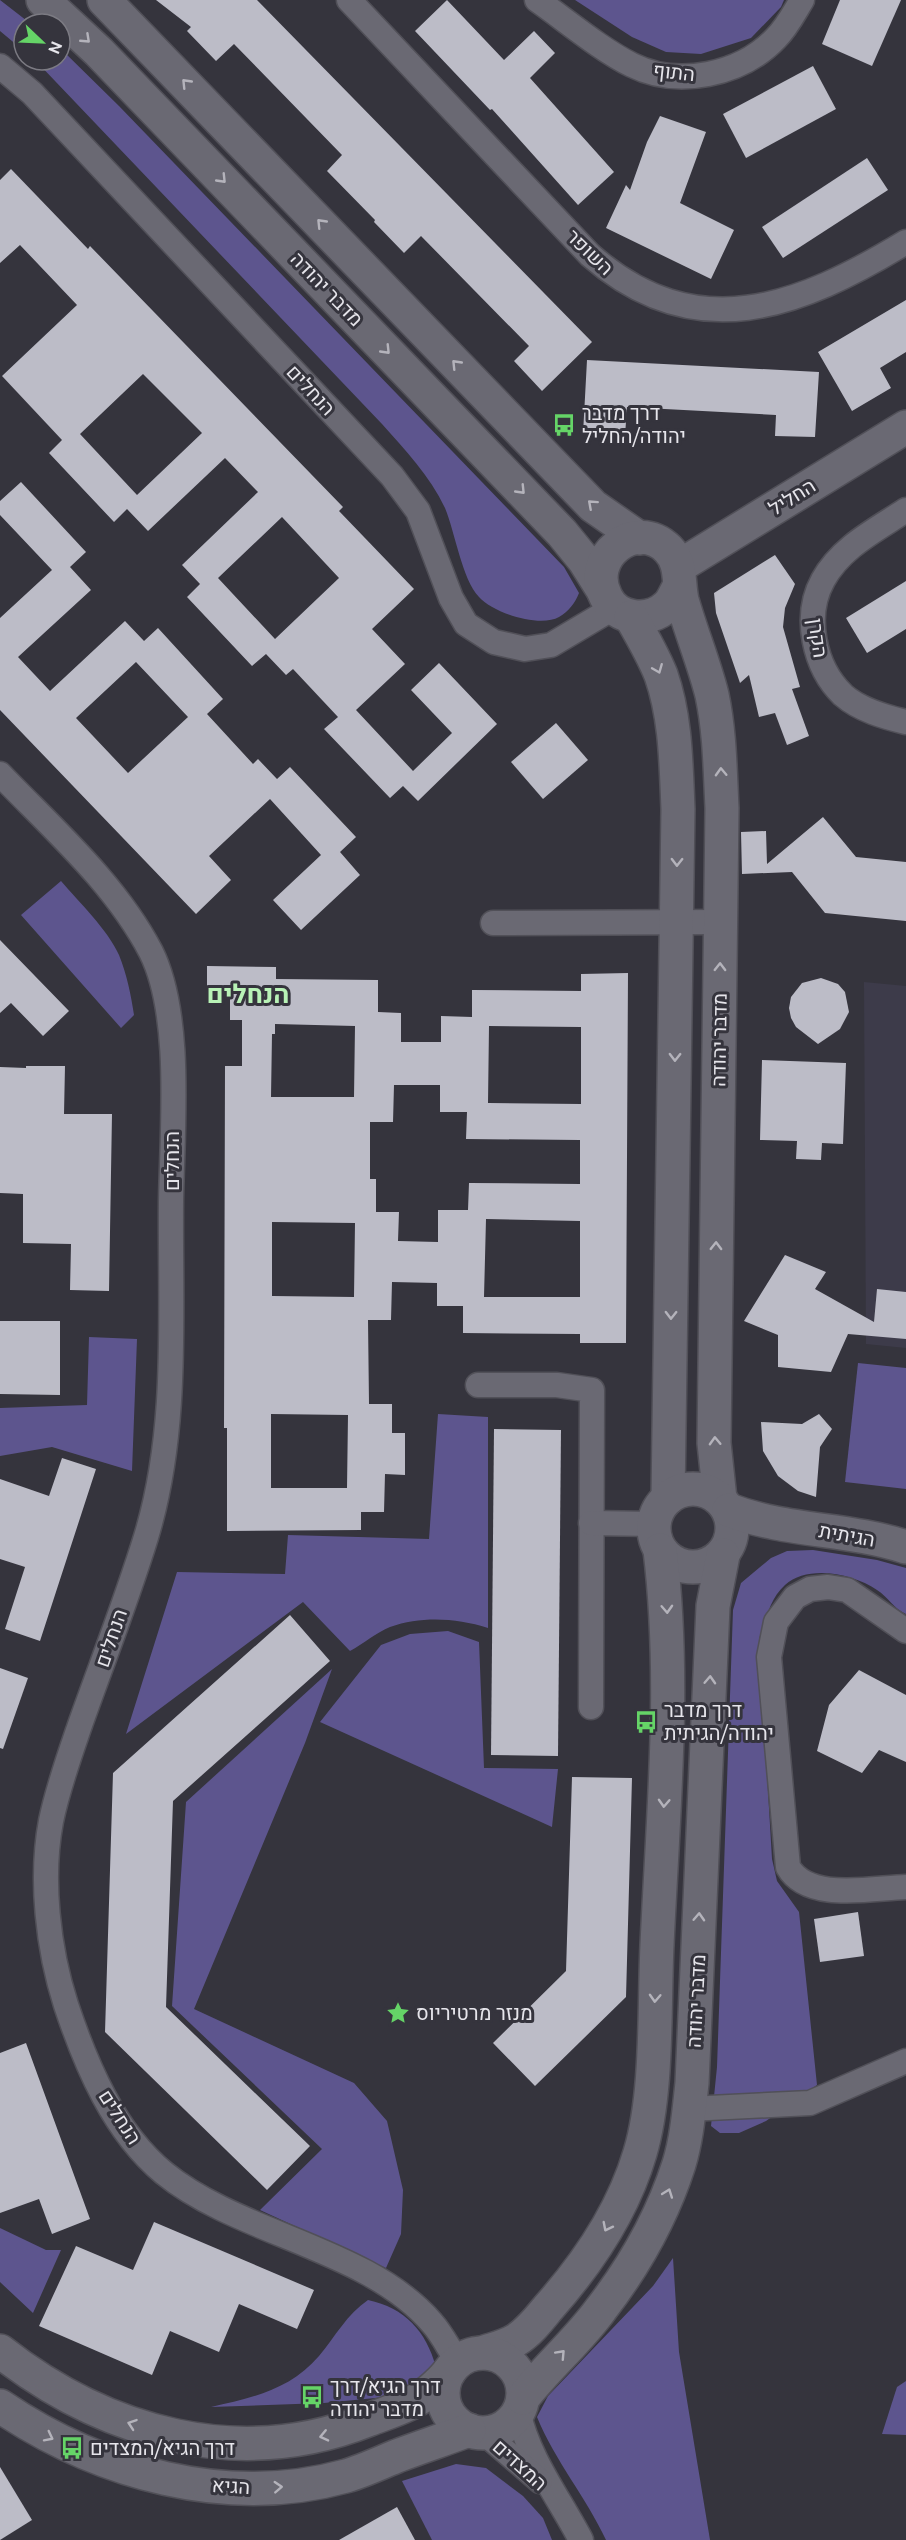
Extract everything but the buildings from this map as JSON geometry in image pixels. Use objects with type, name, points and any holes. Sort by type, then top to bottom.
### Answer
[{"type":"street","name":"מדבר יהודה","points":[[43,0],[99,52],[562,533],[616,604],[661,676],[673,727],[678,809],[660,1524],[667,1603],[669,1677],[651,2080],[640,2152],[625,2193],[602,2237],[569,2285],[532,2327],[515,2341],[463,2362]]},
{"type":"street","points":[[104,0],[593,506],[639,538]]},
{"type":"street","name":"השופר","points":[[350,0],[590,255],[614,276],[637,290],[704,309],[740,310],[776,304],[829,284],[906,242]]},
{"type":"street","name":"התוף","points":[[537,0],[632,65],[655,73],[679,76],[712,73],[729,68],[754,55],[776,39],[802,0]]},
{"type":"street","name":"הנחלים","points":[[0,66],[32,93],[392,476],[417,511],[451,598],[466,624],[494,642],[525,649],[550,645],[616,604]]},
{"type":"street","name":"החליל","points":[[678,577],[906,427]]},
{"type":"street","name":"הקרן","points":[[906,510],[854,543],[838,559],[815,598],[813,618],[814,636],[820,662],[829,678],[844,696],[883,716],[906,722]]},
{"type":"street","points":[[639,538],[655,541],[667,548],[678,577],[669,604],[659,613],[645,617],[616,604],[600,573],[605,558],[614,547],[626,540],[639,538]]},
{"type":"street","name":"מדבר יהודה","points":[[678,577],[689,624],[703,660],[717,719],[722,808],[714,1421],[725,1504]]},
{"type":"street","name":"הנחלים","points":[[0,774],[98,877],[123,909],[151,953],[164,988],[171,1041],[170,1349],[167,1433],[160,1485],[146,1537],[66,1767],[51,1822],[47,1866],[48,1919],[57,1976],[67,2009],[110,2108],[133,2140],[161,2171],[198,2197],[358,2269],[387,2285],[410,2301],[432,2323],[463,2362]]},
{"type":"street","points":[[493,923],[721,922]]},
{"type":"street","points":[[478,1385],[557,1386],[592,1390],[591,1707]]},
{"type":"street","points":[[693,1489],[709,1491],[725,1504],[733,1523],[732,1537],[726,1549],[712,1563],[699,1568],[685,1567],[672,1562],[660,1524],[679,1491],[693,1489]]},
{"type":"street","name":"הגיתית","points":[[725,1504],[752,1519],[787,1527],[827,1530],[906,1547]]},
{"type":"street","points":[[591,1523],[660,1524]]},
{"type":"street","name":"הגיתית","points":[[726,1549],[787,1527]]},
{"type":"street","name":"מדבר יהודה","points":[[520,2404],[601,2310],[637,2258],[662,2210],[679,2163],[692,2083],[713,1606],[726,1549]]},
{"type":"street","points":[[906,1631],[846,1590],[828,1587],[810,1589],[795,1597],[776,1622],[769,1657],[788,1867],[794,1878],[807,1886],[823,1890],[906,1887]]},
{"type":"street","points":[[689,2109],[810,2103],[906,2061]]},
{"type":"street","points":[[0,2351],[57,2391],[103,2414],[177,2437],[220,2442],[282,2442],[335,2433],[414,2403],[432,2391],[463,2362],[496,2355],[508,2361],[517,2371],[522,2384],[520,2404],[504,2427],[476,2431],[459,2425],[446,2406],[443,2394],[463,2362]]},
{"type":"street","name":"המצדים","points":[[520,2404],[523,2433],[556,2498],[581,2540]]},
{"type":"street","name":"הגיא","points":[[0,2406],[34,2429],[95,2458],[169,2480],[216,2486],[265,2487],[316,2483],[348,2475],[476,2431]]},
{"type":"street","name":"המצדים","points":[[476,2431],[528,2468],[556,2498]]},
{"type":"shaded area","points":[[0,0],[16,12],[12,12],[12,41],[0,31]]},
{"type":"shaded area","points":[[575,0],[784,0],[781,7],[751,38],[701,54],[666,52],[632,37]]},
{"type":"shaded area","points":[[72,60],[564,567],[579,593],[566,612],[551,620],[529,620],[505,613],[479,597],[463,567],[449,518],[439,496],[425,474],[382,424],[46,72],[72,72]]},
{"type":"shaded area","points":[[61,881],[101,926],[119,955],[134,1015],[121,1028],[21,915]]},
{"type":"shaded area","points":[[864,982],[906,986],[906,1348],[866,1344]]},
{"type":"shaded area","points":[[89,1337],[137,1339],[132,1471],[52,1447],[0,1456],[0,1408],[87,1405]]},
{"type":"shaded area","points":[[858,1363],[906,1368],[906,1489],[845,1482]]},
{"type":"shaded area","points":[[438,1414],[488,1417],[488,1628],[451,1620],[402,1623],[385,1629],[350,1651],[303,1602],[126,1734],[177,1572],[285,1574],[288,1535],[429,1539]]},
{"type":"shaded area","points":[[813,1550],[877,1560],[906,1568],[906,1614],[867,1584],[844,1576],[818,1573],[795,1579],[785,1585],[775,1597],[766,1618],[759,1639],[772,1859],[777,1881],[799,1912],[817,2085],[766,2121],[739,2133],[720,2133],[711,2126],[717,2067],[733,1610],[741,1583],[771,1558],[787,1551]]},
{"type":"shaded area","points":[[448,1631],[479,1642],[484,1768],[558,1769],[552,1827],[320,1722],[381,1645],[410,1634]]},
{"type":"shaded area","points":[[332,1669],[305,1743],[194,2009],[354,2083],[387,2121],[403,2190],[401,2234],[386,2268],[260,2210],[322,2149],[172,2006],[186,1802]]},
{"type":"shaded area","points":[[0,2228],[46,2250],[61,2250],[33,2313],[0,2282]]},
{"type":"shaded area","points":[[673,2258],[679,2352],[710,2540],[606,2540],[537,2417],[548,2396],[653,2286]]},
{"type":"shaded area","points":[[368,2300],[403,2315],[420,2332],[432,2354],[436,2367],[406,2395],[324,2403],[211,2407],[255,2396],[296,2377],[308,2368],[347,2319]]},
{"type":"shaded area","points":[[906,2381],[906,2435],[882,2434],[897,2387]]},
{"type":"shaded area","points":[[456,2464],[486,2468],[523,2496],[543,2518],[552,2540],[432,2540],[402,2481]]},
{"type":"place","name":"דרך מדבר יהודה/החליל","points":[[564,425]]},
{"type":"place","name":"דרך מדבר יהודה/הגיתית","points":[[646,1722]]},
{"type":"place","name":"מנזר מרטיריוס","points":[[398,2013]]},
{"type":"place","name":"דרך הגיא/דרך מדבר יהודה","points":[[312,2397]]},
{"type":"place","name":"דרך הגיא/המצדים","points":[[72,2448]]},
{"type":"district","name":"הנחלים","points":[[248,994]]}]
